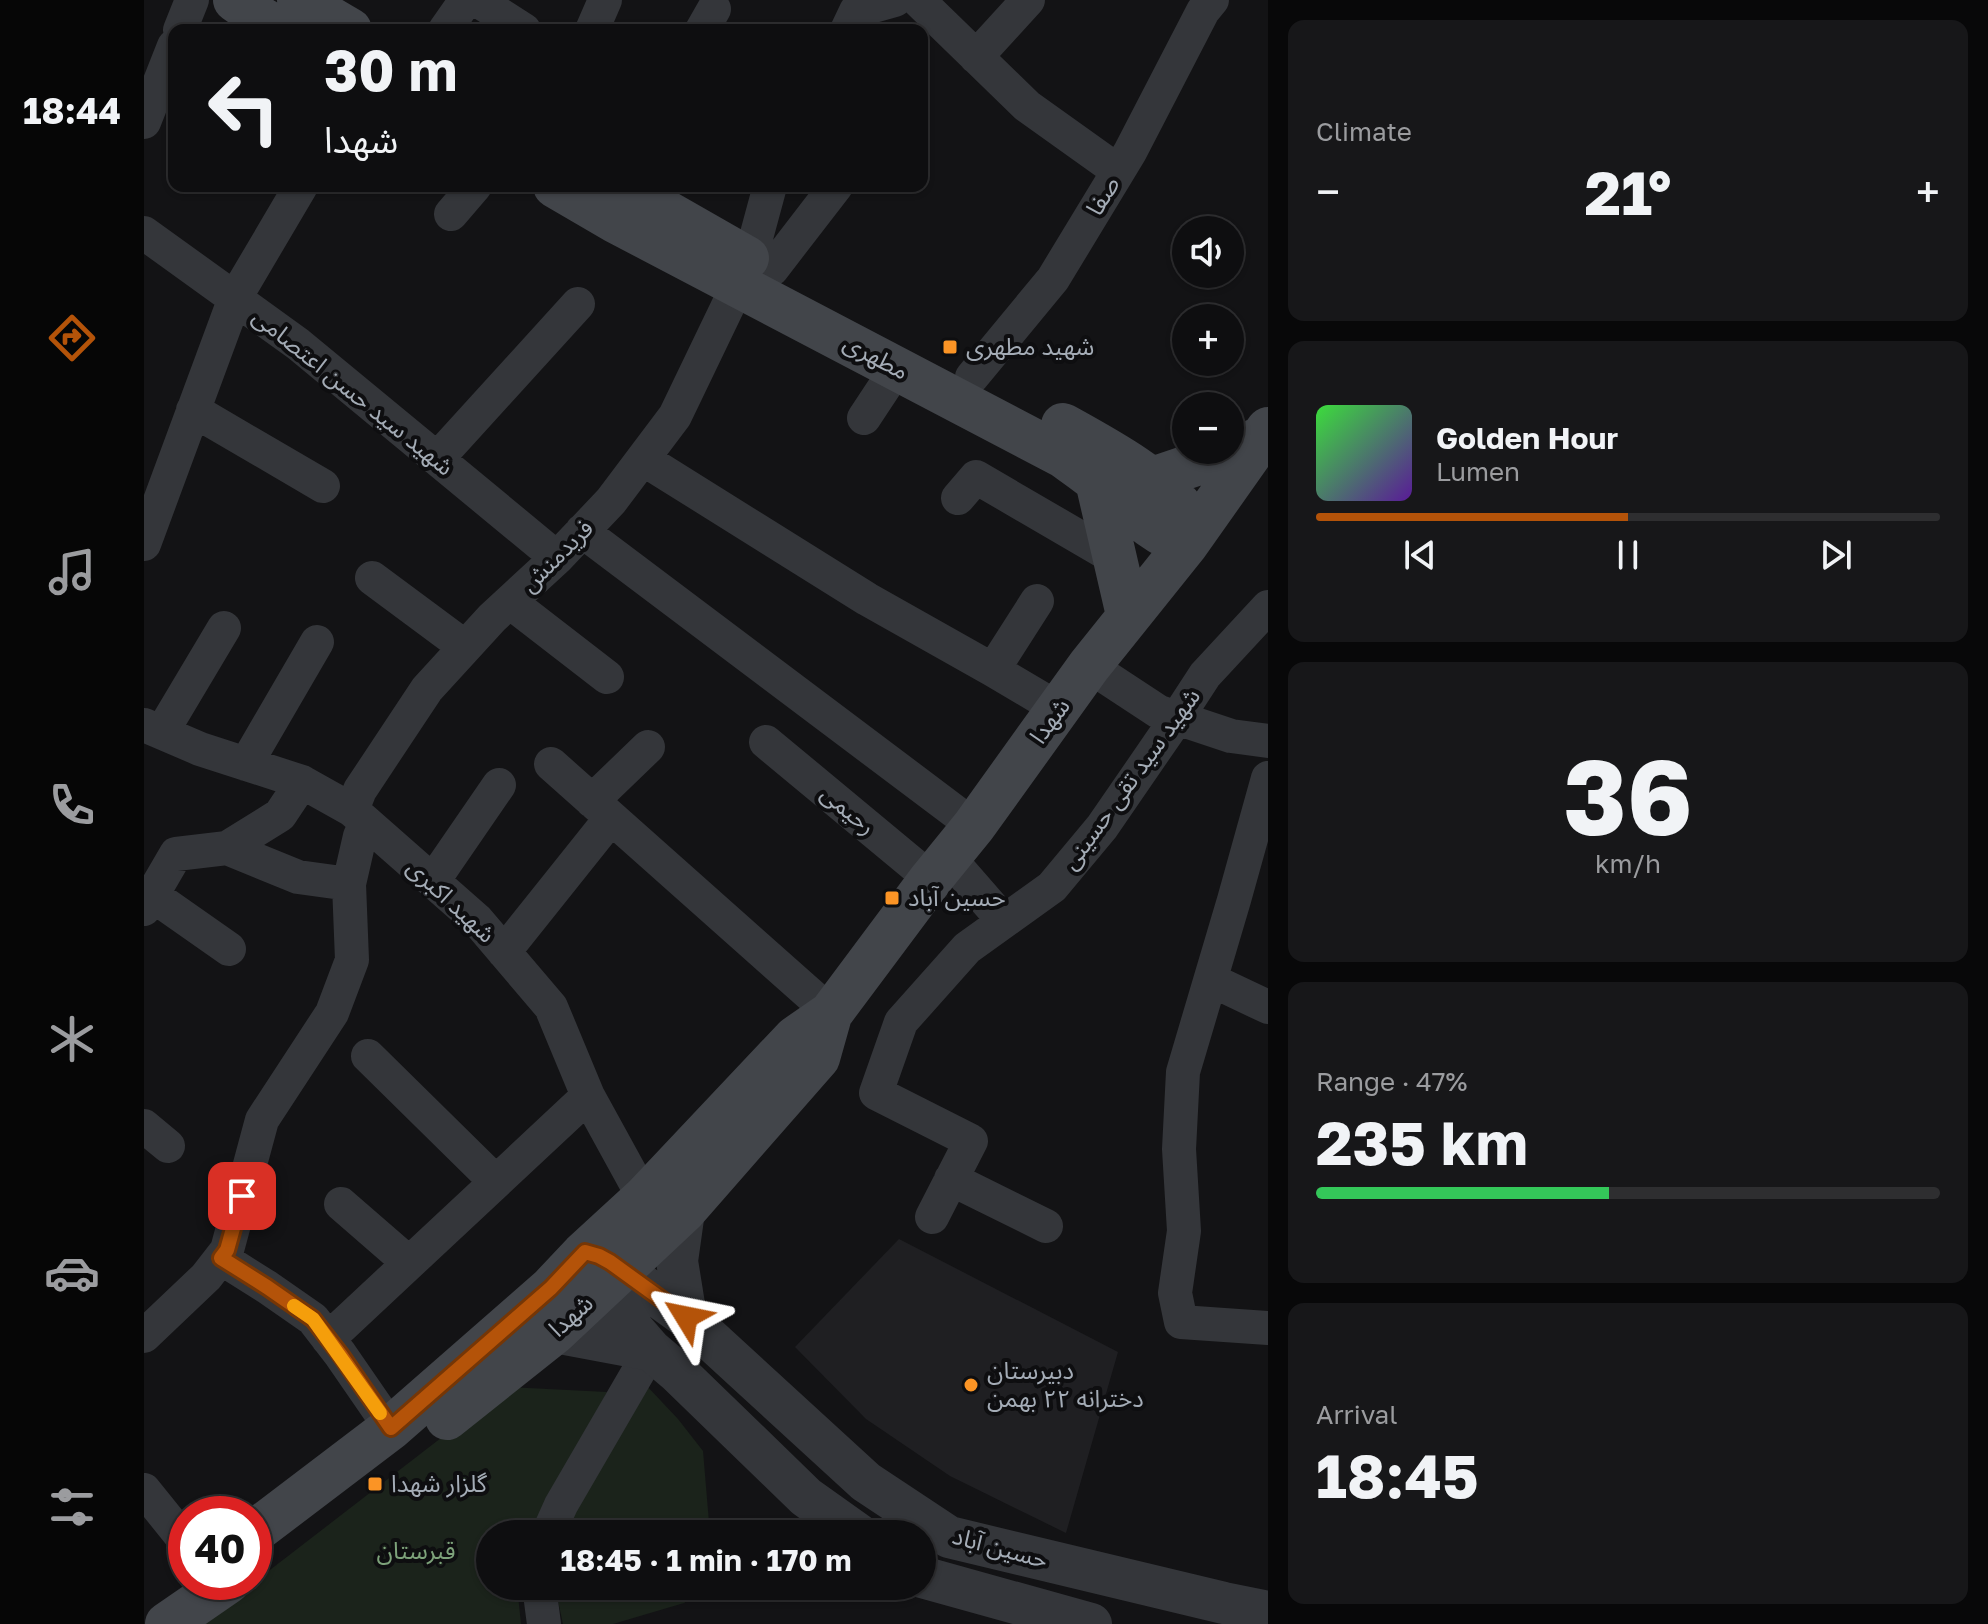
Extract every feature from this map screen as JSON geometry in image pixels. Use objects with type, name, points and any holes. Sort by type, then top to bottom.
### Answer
[{"type":"main road","points":[[235,0],[271,24]]},
{"type":"main road","points":[[299,0],[340,24]]},
{"type":"main road","name":"مطهری","points":[[565,192],[615,221],[753,271],[972,377],[1087,438],[1152,479],[1174,498],[1187,515],[1190,538],[1170,539],[1154,530],[1063,456],[897,368],[753,271],[630,192]]},
{"type":"main road","points":[[1152,479],[1229,453],[1266,433]]},
{"type":"main road","name":"شهدا","points":[[272,1553],[307,1529],[555,1332],[597,1267],[818,1058],[831,1013],[1266,433]]},
{"type":"main road","points":[[1097,481],[1128,615]]},
{"type":"main road","name":"شهدا","points":[[272,1518],[391,1428],[551,1288],[597,1267]]},
{"type":"main road","points":[[144,1606],[168,1591]]},
{"type":"main road","points":[[167,1624],[202,1600]]},
{"type":"street","points":[[182,24],[192,0]]},
{"type":"street","points":[[449,24],[466,0]]},
{"type":"street","points":[[477,0],[515,24]]},
{"type":"street","points":[[595,24],[605,0]]},
{"type":"street","points":[[851,14],[895,0]]},
{"type":"street","points":[[918,0],[1027,106],[1118,171]]},
{"type":"street","points":[[976,57],[1028,0]]},
{"type":"street","name":"صفا","points":[[972,377],[1053,279],[1130,152],[1203,11],[1212,0]]},
{"type":"street","points":[[144,122],[168,61]]},
{"type":"street","points":[[144,544],[235,298],[297,192]]},
{"type":"street","points":[[451,214],[470,192]]},
{"type":"street","points":[[753,271],[767,192]]},
{"type":"street","points":[[753,271],[830,192]]},
{"type":"street","name":"شهید سید حسن اعتصامی","points":[[144,233],[298,344],[557,558]]},
{"type":"street","name":"فریدمنش","points":[[221,1258],[227,1250],[262,1120],[332,1013],[352,960],[349,884],[360,836],[360,790],[427,689],[611,501],[643,459],[675,416],[753,271]]},
{"type":"street","points":[[437,459],[578,304]]},
{"type":"street","points":[[864,418],[897,368]]},
{"type":"street","points":[[193,410],[323,486]]},
{"type":"street","points":[[643,459],[867,599],[1059,709]]},
{"type":"street","points":[[958,498],[976,477],[1115,558]]},
{"type":"street","points":[[582,531],[951,854],[1003,920]]},
{"type":"street","points":[[372,578],[465,647]]},
{"type":"street","points":[[993,670],[1037,601]]},
{"type":"street","points":[[510,602],[607,677]]},
{"type":"street","name":"شهید سید تقی حسینی","points":[[932,1217],[971,1141],[876,1093],[901,1022],[967,948],[1052,887],[1102,827],[1205,675],[1268,607]]},
{"type":"street","points":[[153,729],[224,628]]},
{"type":"street","points":[[246,764],[317,642]]},
{"type":"street","points":[[1089,666],[1159,712],[1231,736],[1268,741]]},
{"type":"street","name":"شهید اکبری","points":[[153,729],[200,749],[302,782],[359,816],[477,920],[551,1007],[588,1096],[664,1204]]},
{"type":"street","name":"رحیمی","points":[[766,742],[951,854]]},
{"type":"street","points":[[504,952],[601,809],[648,747]]},
{"type":"street","points":[[551,764],[831,1013]]},
{"type":"street","points":[[1268,778],[1262,826],[1183,1072],[1179,1149],[1184,1231],[1175,1293],[1181,1322],[1268,1328]]},
{"type":"street","points":[[229,949],[148,902],[176,854],[227,848],[280,815],[302,782]]},
{"type":"street","points":[[433,881],[499,785]]},
{"type":"street","points":[[227,848],[298,877],[349,884]]},
{"type":"street","points":[[1211,980],[1268,1007]]},
{"type":"street","points":[[368,1056],[496,1182]]},
{"type":"street","points":[[328,1339],[588,1096]]},
{"type":"street","points":[[951,1179],[1046,1226]]},
{"type":"street","points":[[341,1204],[409,1263]]},
{"type":"street","points":[[664,1204],[686,1317]]},
{"type":"street","points":[[144,1336],[206,1277],[221,1258],[313,1319],[391,1428]]},
{"type":"street","points":[[597,1267],[651,1350],[806,1497],[838,1520]]},
{"type":"street","name":"حسین آباد","points":[[597,1267],[686,1317],[866,1482],[949,1537],[1173,1608],[1268,1612]]},
{"type":"street","points":[[555,1332],[651,1350]]},
{"type":"street","points":[[554,1520],[651,1350]]},
{"type":"street","points":[[144,1490],[168,1520]]},
{"type":"street","name":"حسین آباد","points":[[936,1581],[1091,1624]]},
{"type":"street","points":[[541,1600],[544,1624]]},
{"type":"shaded area","name":"دبیرستان دخترانه ۲۲ بهمن","points":[[899,1239],[1118,1352],[1066,1533],[950,1476],[866,1419],[795,1347]]},
{"type":"green space","points":[[645,1384],[703,1451],[709,1520],[572,1520]]},
{"type":"green space","name":"قبرستان","points":[[507,1387],[607,1392],[543,1520],[476,1520],[476,1600],[518,1600],[521,1624],[200,1624],[231,1600],[272,1600],[272,1568]]},
{"type":"green space","points":[[558,1600],[688,1600],[613,1624],[563,1624]]},
{"type":"slow traffic","points":[[294,1306],[313,1319],[380,1413]]},
{"type":"place","name":"شهید مطهری","points":[[950,347]]},
{"type":"place","name":"حسین آباد","points":[[892,898]]},
{"type":"place","name":"دبیرستان دخترانه ۲۲ بهمن","points":[[971,1385]]},
{"type":"place","name":"گلزار شهدا","points":[[375,1484]]},
{"type":"route","points":[[242,1196],[227,1250],[221,1258],[313,1319],[391,1428],[551,1288],[585,1252],[610,1262],[686,1317]]}]
